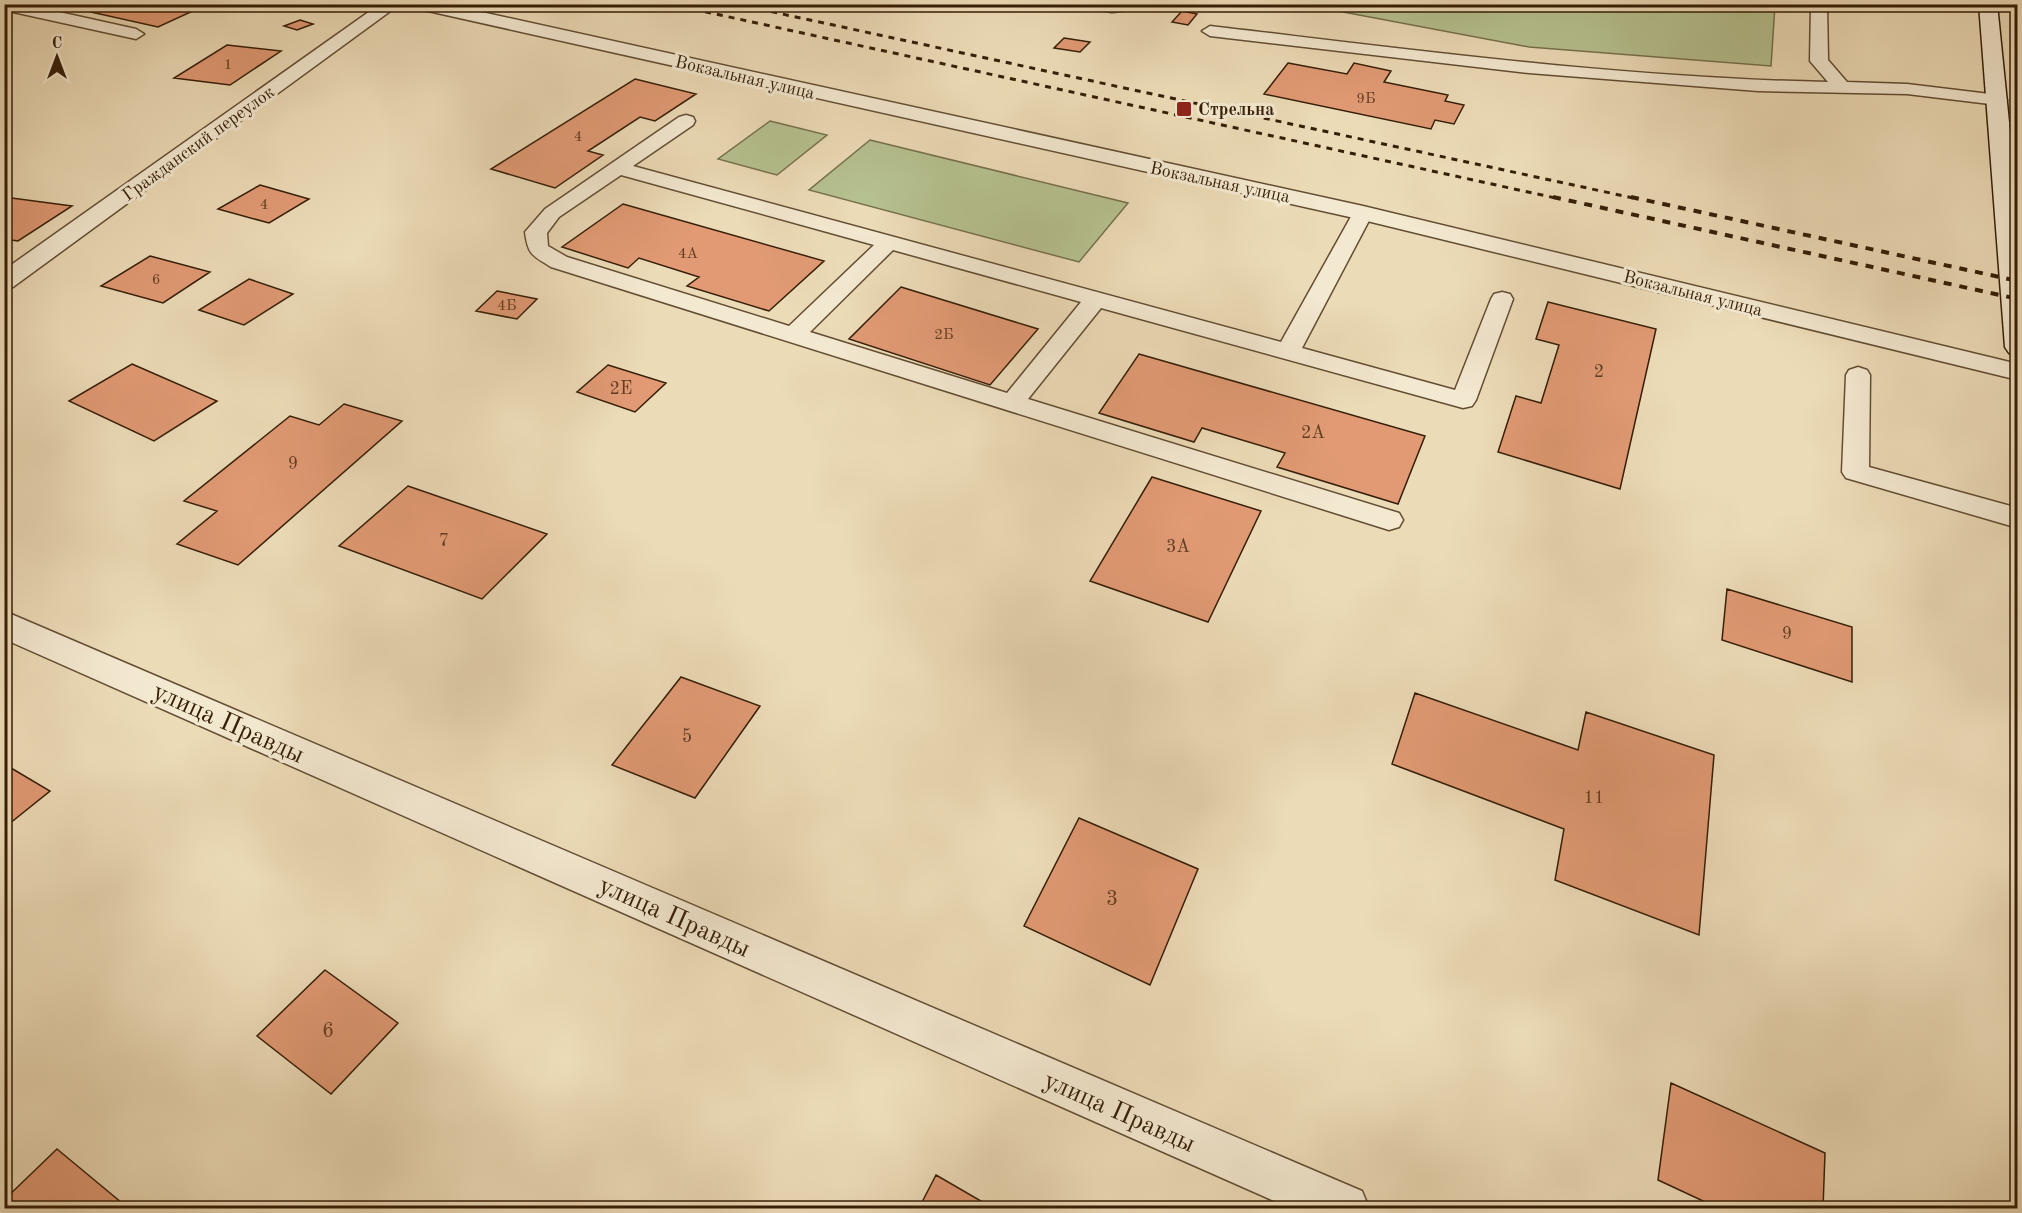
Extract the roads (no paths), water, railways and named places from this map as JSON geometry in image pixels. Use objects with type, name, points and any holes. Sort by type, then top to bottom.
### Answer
[{"type":"street","name":"Гражданский переулок","points":[[4,282],[392,4]]},
{"type":"street","name":"Вокзальная улица","points":[[419,4],[1363,213],[2018,372]]},
{"type":"street","points":[[1988,4],[2018,347]]},
{"type":"street","name":"улица Правды","points":[[4,624],[1345,1209]]},
{"type":"lane","points":[[1819,4],[1819,61],[1843,89]]},
{"type":"lane","points":[[8,5],[136,34]]},
{"type":"lane","points":[[1210,31],[1529,69],[1659,80],[1843,89],[1907,89],[1998,100]]},
{"type":"lane","points":[[686,121],[552,213],[536,232],[538,249],[559,262],[1389,520]]},
{"type":"lane","points":[[618,168],[1463,400],[1502,299]]},
{"type":"lane","points":[[1288,352],[1363,213]]},
{"type":"lane","points":[[793,335],[889,242]]},
{"type":"lane","points":[[1012,403],[1096,299]]},
{"type":"lane","points":[[1858,375],[1855,472],[2018,518]]},
{"type":"railway","points":[[670,4],[1560,199]]},
{"type":"railway","points":[[736,4],[1638,199]]},
{"type":"railway","points":[[1553,197],[2018,299]]},
{"type":"railway","points":[[1631,197],[2018,281]]},
{"type":"place","name":"Стрельна","points":[[1184,109]]}]
